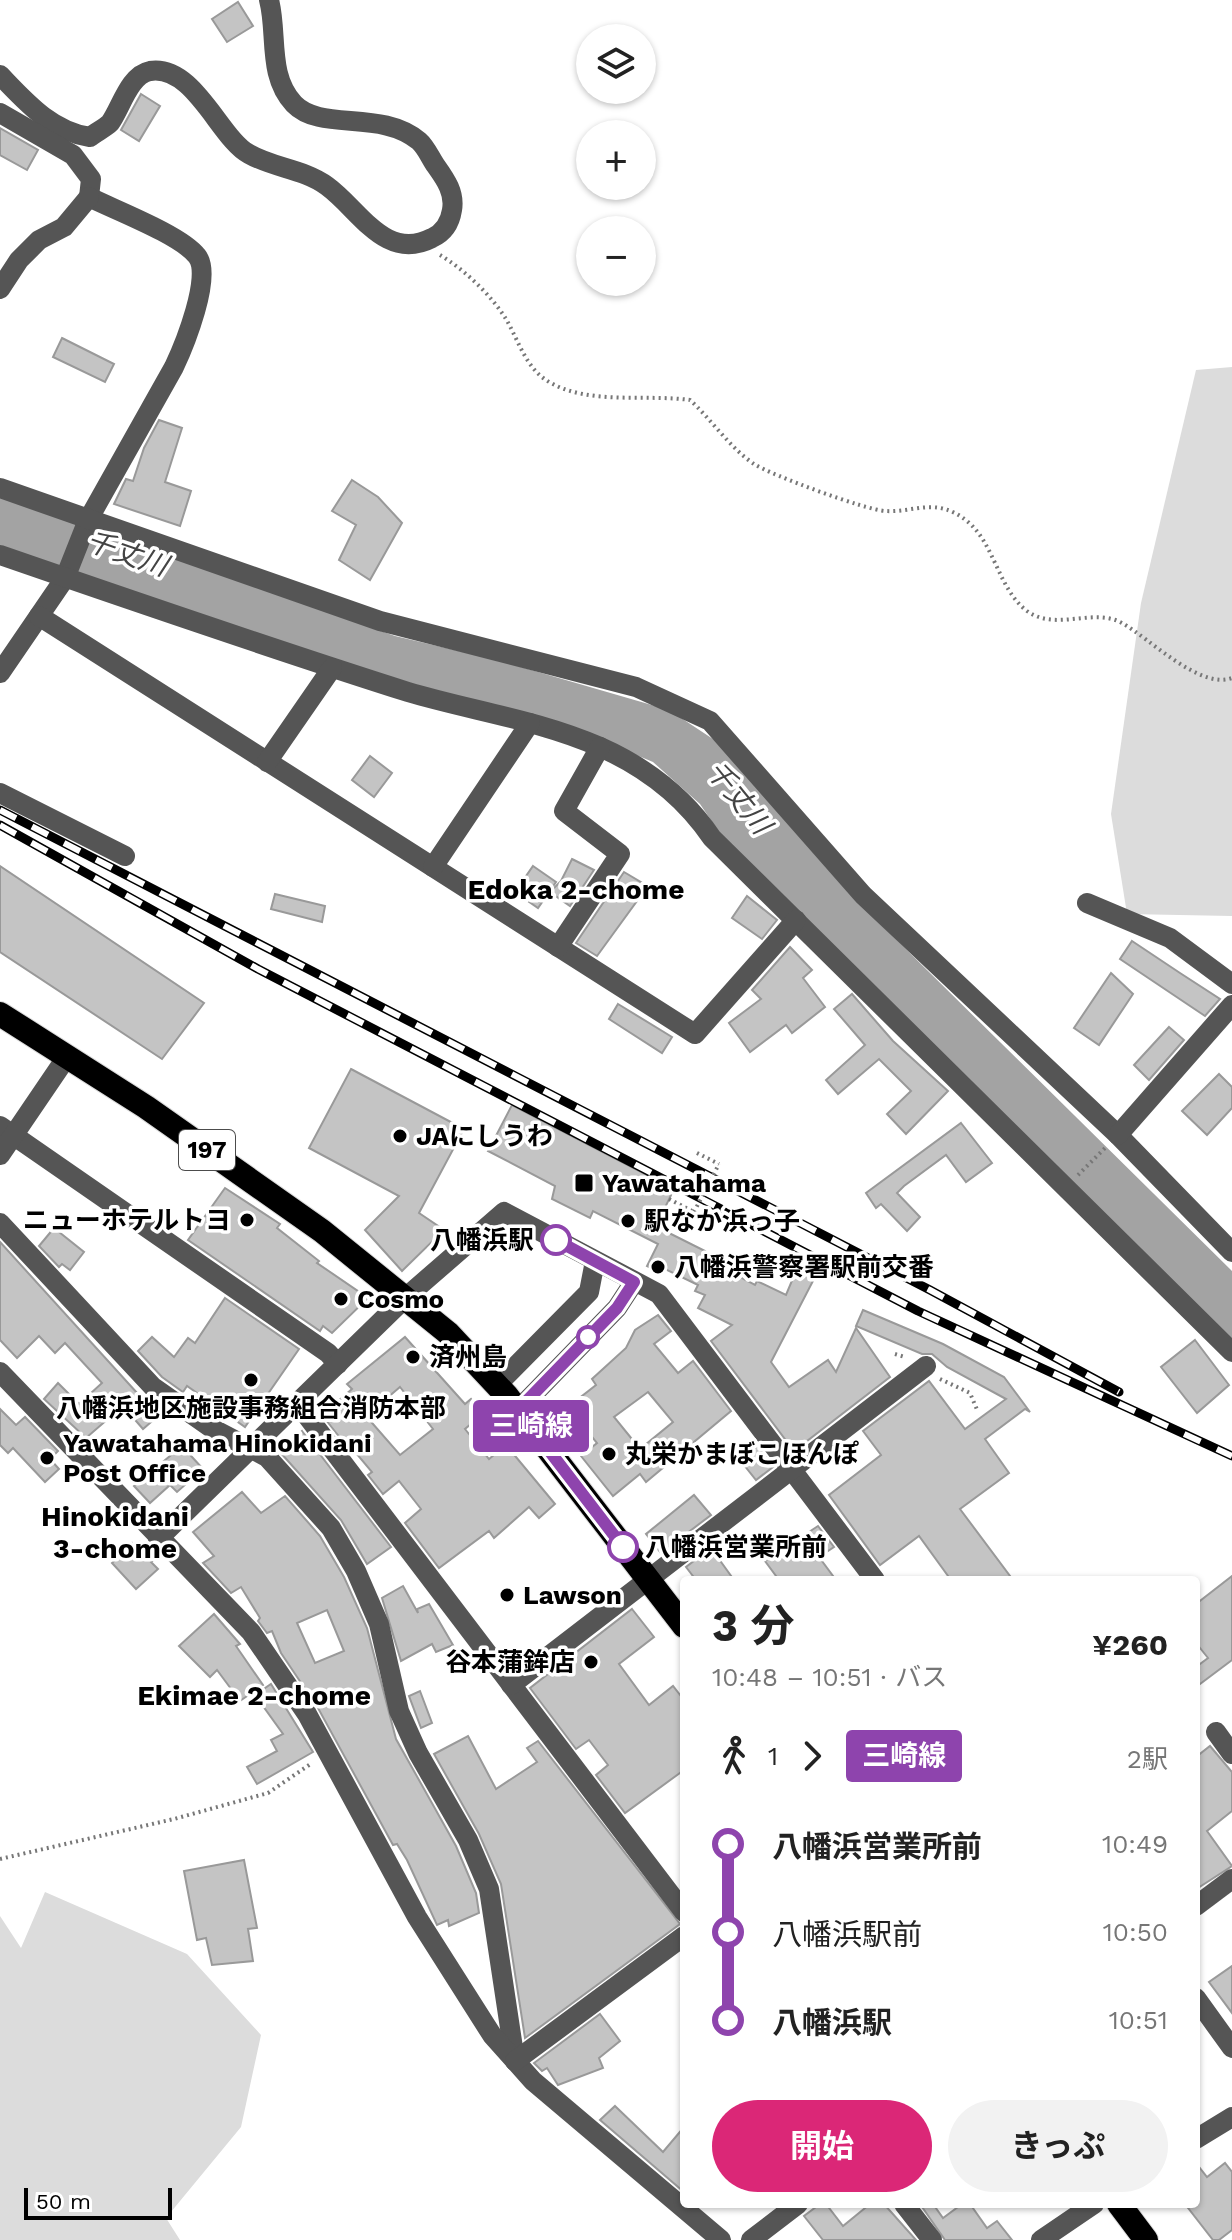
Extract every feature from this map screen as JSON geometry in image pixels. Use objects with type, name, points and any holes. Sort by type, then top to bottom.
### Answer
[{"type":"highway","name":"197","points":[[0,1014],[146,1107],[322,1231],[448,1333],[518,1410],[680,1621]]},
{"type":"highway","points":[[1122,2208],[1146,2240]]},
{"type":"street","points":[[0,75],[26,102],[62,130],[90,137],[108,125],[138,76],[151,71],[172,75],[208,106],[246,154],[302,172],[327,186],[376,233],[394,243],[421,244],[442,233],[452,215],[454,198],[419,141],[376,121],[315,118],[296,106],[285,92],[272,52],[274,20],[269,0]]},
{"type":"street","points":[[0,113],[73,155],[91,179],[89,197],[64,227],[39,240],[19,260],[0,289]]},
{"type":"street","points":[[0,673],[66,573],[88,520],[184,347],[204,274],[199,257],[181,242],[89,197]]},
{"type":"street","points":[[0,488],[380,621],[636,687],[710,721],[863,895],[1118,1135],[1232,1252]]},
{"type":"street","points":[[0,555],[66,573],[332,668],[442,702],[530,723],[600,747],[648,774],[694,812],[712,838],[1232,1352]]},
{"type":"street","points":[[39,616],[695,1034],[796,920]]},
{"type":"street","points":[[267,762],[332,668]]},
{"type":"street","points":[[433,867],[530,723]]},
{"type":"street","points":[[558,947],[620,854],[564,811],[600,747]]},
{"type":"street","points":[[0,793],[125,856]]},
{"type":"street","points":[[1087,903],[1170,938],[1232,984]]},
{"type":"street","points":[[1118,1135],[1232,1005]]},
{"type":"street","points":[[0,1155],[7,1130],[66,1058]]},
{"type":"street","points":[[7,1130],[315,1343],[338,1364]]},
{"type":"street","points":[[158,1539],[253,1450],[405,1298],[504,1212],[659,1294],[788,1469],[872,1576]]},
{"type":"street","points":[[0,1223],[153,1387],[213,1429],[267,1457],[331,1528],[356,1571],[379,1624],[399,1711],[431,1780],[468,1840],[489,1889],[515,2061]]},
{"type":"street","points":[[497,1385],[589,1292],[595,1261]]},
{"type":"street","points":[[518,1410],[617,1308],[634,1282]]},
{"type":"street","points":[[511,1685],[788,1469],[926,1366]]},
{"type":"street","points":[[0,1372],[251,1632],[307,1714],[417,1917],[492,2035],[533,2081],[680,2205]]},
{"type":"street","points":[[298,1404],[680,1907]]},
{"type":"street","points":[[1216,1732],[1232,1754]]},
{"type":"street","points":[[1200,1903],[1232,1879]]},
{"type":"street","points":[[515,2061],[680,1939]]},
{"type":"street","points":[[1200,2004],[1232,2048]]},
{"type":"street","points":[[1200,2137],[1232,2117]]},
{"type":"street","points":[[683,2208],[721,2240]]},
{"type":"street","points":[[751,2240],[793,2208]]},
{"type":"street","points":[[907,2208],[932,2240]]},
{"type":"street","points":[[1041,2240],[1088,2208]]},
{"type":"path","points":[[421,244],[455,264],[477,285],[505,318],[536,371],[551,383],[579,392],[690,400],[754,464],[886,511],[913,506],[953,513],[967,521],[985,544],[1013,594],[1028,611],[1067,621],[1085,618],[1119,621],[1196,672],[1222,681],[1232,678]]},
{"type":"path","points":[[1077,1176],[1118,1135]]},
{"type":"path","points":[[669,1199],[694,1212],[719,1164],[697,1153]]},
{"type":"path","points":[[0,1859],[174,1819],[268,1793],[327,1753]]},
{"type":"shaded area","points":[[1232,367],[1232,916],[1127,914],[1111,814],[1141,603],[1196,370]]},
{"type":"shaded area","points":[[45,1892],[187,1954],[261,2035],[241,2127],[166,2218],[180,2240],[0,2240],[0,1916],[21,1948]]},
{"type":"water","name":"千丈川","points":[[0,496],[395,636],[497,660],[669,710],[716,741],[851,895],[1232,1271],[1232,1341],[719,832],[700,804],[653,762],[560,723],[393,679],[0,546]]},
{"type":"building","points":[[238,2],[253,26],[227,42],[212,19]]},
{"type":"building","points":[[141,94],[160,106],[139,141],[121,130]]},
{"type":"building","points":[[0,128],[38,150],[27,170],[0,155]]},
{"type":"building","points":[[62,338],[114,364],[105,382],[53,357]]},
{"type":"building","points":[[159,420],[182,428],[165,482],[191,491],[180,526],[114,504],[126,479],[133,481],[144,448]]},
{"type":"building","points":[[352,480],[378,497],[402,523],[370,580],[339,560],[356,525],[332,511]]},
{"type":"building","points":[[370,756],[392,773],[374,797],[352,780]]},
{"type":"building","points":[[572,859],[594,870],[570,906],[550,892],[561,881]]},
{"type":"building","points":[[0,866],[204,1003],[162,1059],[0,952]]},
{"type":"building","points":[[533,866],[556,882],[538,908],[515,892]]},
{"type":"building","points":[[624,872],[644,884],[637,901],[597,956],[576,943]]},
{"type":"building","points":[[275,894],[325,906],[322,922],[271,909]]},
{"type":"building","points":[[747,896],[777,920],[762,939],[732,918]]},
{"type":"building","points":[[1132,941],[1220,999],[1205,1016],[1120,959]]},
{"type":"building","points":[[790,947],[812,970],[803,978],[825,1007],[792,1033],[786,1025],[750,1052],[729,1023],[761,999],[752,990]]},
{"type":"building","points":[[1111,973],[1133,994],[1099,1045],[1074,1028]]},
{"type":"building","points":[[852,994],[893,1041],[948,1091],[906,1134],[887,1114],[911,1091],[879,1059],[838,1094],[826,1080],[865,1045],[834,1009]]},
{"type":"building","points":[[618,1004],[672,1037],[662,1053],[609,1019]]},
{"type":"building","points":[[1169,1027],[1184,1040],[1149,1080],[1134,1065]]},
{"type":"building","points":[[351,1069],[464,1129],[419,1213],[444,1230],[402,1271],[365,1230],[399,1196],[309,1148]]},
{"type":"building","points":[[1219,1074],[1232,1087],[1232,1108],[1207,1135],[1182,1111]]},
{"type":"building","points":[[512,1105],[674,1189],[658,1222],[671,1229],[669,1233],[705,1251],[702,1257],[755,1285],[757,1281],[786,1295],[796,1271],[814,1279],[771,1362],[789,1387],[828,1360],[836,1372],[856,1328],[890,1377],[794,1451],[711,1341],[732,1325],[698,1308],[705,1295],[695,1291],[698,1285],[663,1268],[655,1270],[647,1266],[658,1244],[593,1211],[590,1218],[552,1199],[555,1186],[488,1151]]},
{"type":"building","points":[[961,1123],[992,1163],[966,1182],[946,1155],[904,1186],[897,1193],[920,1217],[907,1231],[881,1204],[876,1208],[866,1193]]},
{"type":"building","points":[[225,1188],[280,1224],[277,1228],[319,1261],[317,1263],[368,1298],[332,1333],[323,1326],[320,1331],[188,1240]]},
{"type":"building","points":[[54,1228],[84,1252],[70,1270],[62,1264],[59,1267],[39,1246]]},
{"type":"building","points":[[0,1242],[158,1416],[143,1429],[123,1406],[86,1438],[44,1399],[58,1383],[79,1404],[102,1383],[65,1343],[55,1353],[39,1336],[17,1358],[0,1340]]},
{"type":"building","points":[[225,1298],[299,1349],[245,1427],[187,1386],[183,1392],[162,1377],[138,1351],[152,1337],[174,1357],[188,1338],[195,1343]]},
{"type":"building","points":[[863,1310],[943,1344],[1004,1377],[1030,1412],[1025,1409],[985,1439],[1009,1473],[960,1509],[1010,1576],[948,1576],[919,1536],[880,1565],[829,1495],[881,1455],[863,1431],[929,1381],[965,1429],[1006,1399],[947,1367],[932,1354],[922,1354],[856,1326]]},
{"type":"building","points":[[658,1315],[671,1331],[654,1344],[678,1373],[693,1361],[731,1411],[646,1482],[640,1474],[613,1496],[581,1456],[597,1443],[568,1407],[596,1385],[592,1379],[626,1348],[635,1330]],"holes":[[[648,1392],[673,1422],[640,1449],[614,1417]]]},
{"type":"building","points":[[405,1337],[465,1404],[471,1399],[483,1414],[465,1429],[489,1459],[506,1445],[555,1504],[539,1518],[529,1507],[494,1538],[489,1531],[439,1568],[405,1523],[421,1509],[399,1481],[383,1494],[368,1475],[372,1472],[322,1415],[352,1389],[347,1384]],"holes":[[[400,1387],[433,1429],[400,1455],[366,1416]]]},
{"type":"building","points":[[1195,1340],[1229,1385],[1197,1413],[1161,1367]]},
{"type":"building","points":[[0,1409],[16,1425],[25,1417],[58,1451],[50,1459],[59,1469],[45,1482],[13,1448],[8,1453],[0,1445]]},
{"type":"building","points":[[302,1431],[391,1547],[367,1564],[341,1520],[279,1451]]},
{"type":"building","points":[[182,1446],[203,1469],[177,1492],[170,1485],[150,1503],[134,1486]]},
{"type":"building","points":[[757,1446],[773,1467],[756,1480],[740,1460]]},
{"type":"building","points":[[242,1492],[261,1513],[285,1496],[320,1536],[344,1577],[367,1628],[396,1739],[456,1846],[476,1893],[479,1913],[449,1926],[448,1920],[437,1925],[407,1860],[397,1844],[393,1845],[318,1708],[281,1653],[272,1631],[267,1633],[258,1621],[260,1618],[241,1587],[231,1593],[203,1563],[214,1556],[193,1532]],"holes":[[[327,1610],[344,1651],[315,1663],[297,1623]]]},
{"type":"building","points":[[694,1495],[711,1515],[661,1553],[646,1534]]},
{"type":"building","points":[[818,1526],[834,1547],[819,1557],[833,1576],[776,1576],[765,1561]]},
{"type":"building","points":[[140,1542],[156,1558],[151,1562],[158,1569],[136,1589],[112,1563],[132,1543],[136,1547]]},
{"type":"building","points":[[711,1548],[731,1576],[693,1576],[686,1567]]},
{"type":"building","points":[[1232,1576],[1232,1660],[1200,1684],[1200,1664],[1208,1658],[1200,1648],[1200,1601]]},
{"type":"building","points":[[403,1586],[418,1613],[417,1609],[429,1604],[453,1645],[436,1652],[432,1644],[401,1661],[382,1598]]},
{"type":"building","points":[[632,1609],[654,1637],[619,1664],[649,1705],[673,1686],[680,1695],[680,1773],[625,1813],[596,1775],[608,1765],[589,1740],[576,1749],[530,1688]]},
{"type":"building","points":[[214,1614],[240,1644],[236,1646],[263,1685],[240,1701],[217,1670],[210,1677],[179,1646]]},
{"type":"building","points":[[271,1684],[313,1752],[257,1784],[247,1767],[277,1751],[271,1740],[283,1734],[255,1695]]},
{"type":"building","points":[[420,1691],[432,1723],[421,1728],[409,1696]]},
{"type":"building","points":[[468,1736],[496,1789],[537,1762],[527,1748],[538,1741],[680,1924],[525,2038],[501,1884],[479,1834],[434,1754]]},
{"type":"building","points":[[1210,1746],[1232,1772],[1232,1811],[1207,1831],[1232,1866],[1200,1887],[1200,1754]]},
{"type":"building","points":[[244,1860],[257,1928],[248,1929],[253,1961],[212,1965],[206,1938],[197,1940],[184,1871]]},
{"type":"building","points":[[1232,1966],[1232,2013],[1209,1982]]},
{"type":"building","points":[[600,2014],[620,2041],[599,2058],[603,2068],[558,2085],[547,2068],[542,2071],[534,2063]]},
{"type":"building","points":[[615,2106],[663,2152],[680,2132],[680,2189],[600,2120]]},
{"type":"building","points":[[1225,2163],[1232,2172],[1232,2230],[1219,2240],[1213,2240],[1188,2208],[1200,2208],[1200,2168],[1207,2177]]},
{"type":"building","points":[[815,2208],[829,2208],[843,2226],[865,2208],[888,2208],[916,2240],[823,2240],[804,2216]]},
{"type":"building","points":[[923,2208],[936,2208],[943,2218],[957,2208],[973,2208],[987,2228],[997,2221],[1012,2240],[945,2240]]},
{"type":"railway","points":[[0,810],[930,1290],[1119,1392]]},
{"type":"railway","points":[[0,825],[258,969],[918,1311],[1232,1456]]},
{"type":"bus line","name":"三崎線","points":[[556,1240],[634,1282],[617,1308],[518,1410],[623,1547]]},
{"type":"place","name":"JAにしうわ","points":[[400,1136]]},
{"type":"place","name":"Yawatahama","points":[[584,1183]]},
{"type":"place","name":"ニューホテルトヨ","points":[[247,1220]]},
{"type":"place","name":"駅なか浜っ子","points":[[628,1221]]},
{"type":"place","name":"八幡浜駅","points":[[556,1240]]},
{"type":"place","name":"八幡浜警察署駅前交番","points":[[658,1267]]},
{"type":"place","name":"Cosmo","points":[[341,1299]]},
{"type":"place","name":"済州島","points":[[413,1357]]},
{"type":"place","name":"八幡浜地区施設事務組合消防本部","points":[[251,1380]]},
{"type":"place","name":"丸栄かまぼこほんぽ","points":[[609,1454]]},
{"type":"place","name":"Yawatahama Hinokidani Post Office","points":[[47,1458]]},
{"type":"place","name":"八幡浜営業所前","points":[[623,1547]]},
{"type":"place","name":"Lawson","points":[[507,1595]]},
{"type":"place","name":"谷本蒲鉾店","points":[[591,1662]]},
{"type":"district","name":"Edoka 2-chome","points":[[576,889]]},
{"type":"district","name":"Hinokidani 3-chome","points":[[115,1532]]},
{"type":"district","name":"Ekimae 2-chome","points":[[254,1695]]}]
